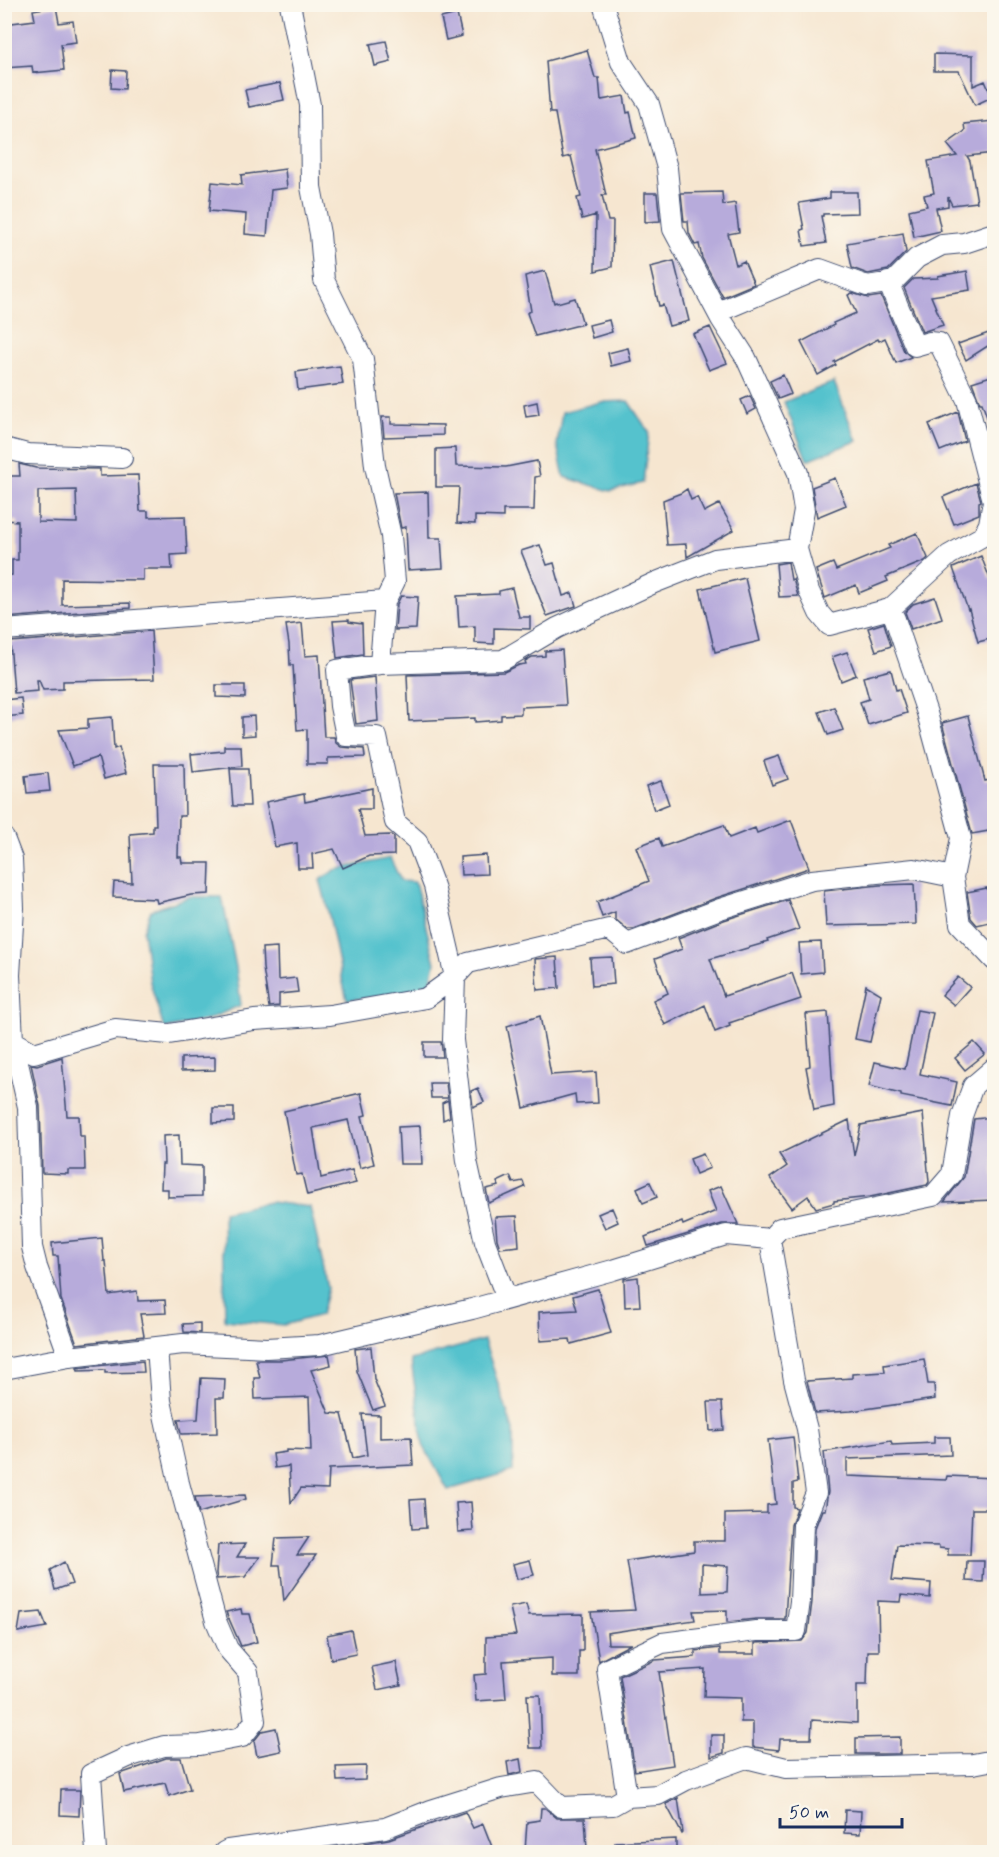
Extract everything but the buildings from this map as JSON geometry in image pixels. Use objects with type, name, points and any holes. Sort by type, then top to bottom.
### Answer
[{"type":"street","points":[[290,4],[310,105],[311,187],[320,234],[324,280],[363,359],[375,466],[391,536],[395,581],[385,601],[380,664]]},
{"type":"street","points":[[603,4],[621,62],[649,104],[667,168],[673,229],[746,358],[798,473],[804,510],[797,549],[809,591],[819,613],[829,625],[890,609],[949,555],[983,536],[993,501],[967,400],[939,343],[929,342],[915,346],[888,282]]},
{"type":"street","points":[[718,312],[820,269],[867,286],[893,282],[917,258],[942,245],[964,243],[994,233]]},
{"type":"street","points":[[4,448],[27,454],[122,458]]},
{"type":"street","points":[[507,1299],[485,1242],[467,1161],[453,1041],[455,977],[434,886],[417,841],[394,822],[377,737],[346,736],[340,706],[337,670],[380,664],[503,660],[557,628],[715,559],[797,549]]},
{"type":"street","points":[[4,630],[385,601]]},
{"type":"street","points":[[890,609],[927,713],[961,838],[952,877],[960,924],[994,960]]},
{"type":"street","points":[[4,838],[12,859],[15,908],[10,975],[9,1042],[28,1107],[32,1247],[37,1268],[69,1357]]},
{"type":"street","points":[[9,1042],[34,1053],[115,1029],[169,1034],[254,1020],[330,1015],[426,998],[455,977],[468,963],[609,929],[627,944],[720,909],[812,880],[914,869],[952,877]]},
{"type":"street","points":[[770,1239],[780,1228],[933,1196],[952,1174],[962,1116],[973,1086],[994,1068]]},
{"type":"street","points":[[4,1368],[69,1357],[183,1344],[266,1348],[320,1345],[507,1299],[613,1270],[726,1235],[770,1239]]},
{"type":"street","points":[[627,1797],[607,1669],[662,1643],[756,1630],[796,1631],[800,1601],[803,1525],[816,1493],[807,1429],[794,1380],[770,1239]]},
{"type":"street","points":[[96,1852],[91,1774],[128,1757],[164,1746],[200,1746],[242,1737],[255,1721],[248,1672],[228,1649],[216,1621],[179,1483],[161,1401],[158,1347]]},
{"type":"street","points":[[224,1852],[386,1828],[431,1810],[501,1788],[537,1782],[561,1808],[612,1805],[627,1797],[658,1795],[686,1780],[746,1758],[786,1768],[973,1764],[994,1760]]},
{"type":"water","points":[[834,382],[857,441],[807,460],[784,402]]},
{"type":"water","points":[[628,401],[649,432],[643,483],[610,491],[564,477],[557,445],[562,412],[601,402]]},
{"type":"water","points":[[390,858],[401,881],[415,882],[435,963],[430,985],[400,995],[347,1000],[320,880],[335,870]]},
{"type":"water","points":[[189,897],[222,897],[241,1005],[209,1019],[164,1029],[150,982],[143,931],[151,910]]},
{"type":"water","points":[[270,1202],[310,1207],[328,1288],[321,1315],[284,1325],[225,1320],[223,1212]]},
{"type":"water","points":[[484,1340],[513,1430],[513,1471],[448,1490],[423,1445],[411,1360]]}]
